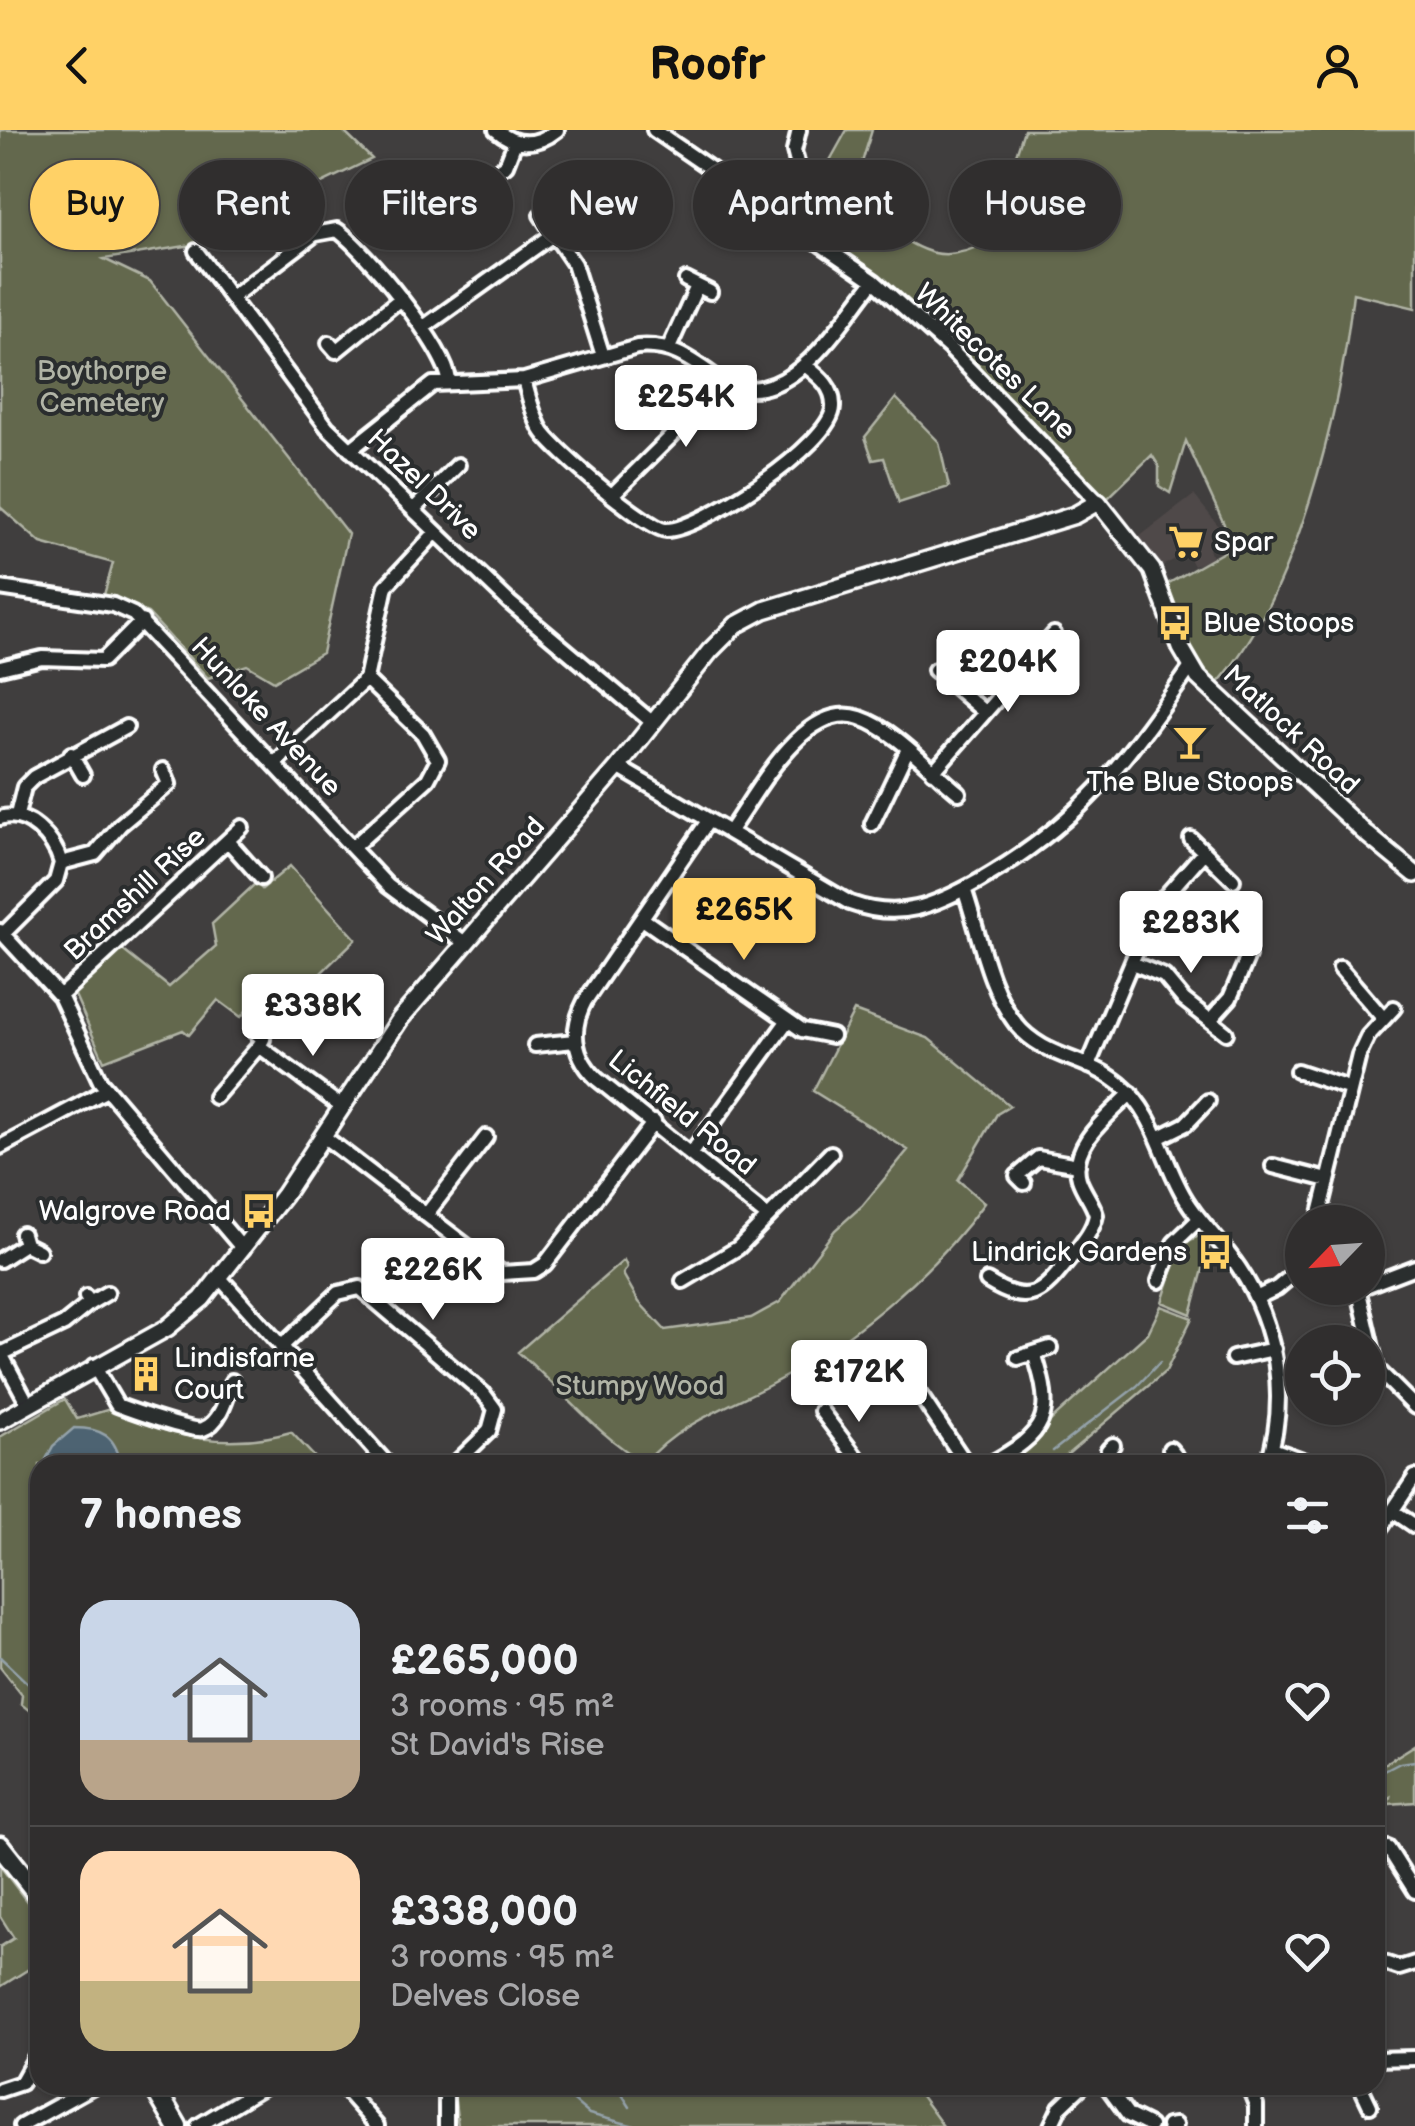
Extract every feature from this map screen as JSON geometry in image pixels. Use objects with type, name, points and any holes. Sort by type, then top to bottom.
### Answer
[{"type":"highway","points":[[0,1846],[30,1884]]},
{"type":"highway","points":[[160,2095],[177,2126]]},
{"type":"main road","name":"Matlock Road","points":[[1098,502],[1152,570],[1191,666],[1306,778],[1415,874]]},
{"type":"main road","name":"Walton Road","points":[[0,1421],[176,1322],[220,1278],[323,1136],[400,1019],[618,767],[718,642],[749,618],[1062,519],[1098,502]]},
{"type":"street","points":[[496,130],[515,142],[541,142],[557,130]]},
{"type":"street","name":"Whitecotes Lane","points":[[654,130],[698,160]]},
{"type":"street","points":[[796,160],[798,130]]},
{"type":"street","points":[[508,160],[515,142]]},
{"type":"street","points":[[231,298],[311,236],[329,229],[344,235],[424,327],[445,361],[449,380]]},
{"type":"street","points":[[424,327],[533,249]]},
{"type":"street","name":"Hazel Drive","points":[[196,250],[314,411],[350,450],[532,622],[653,722]]},
{"type":"street","points":[[565,250],[574,264],[603,356]]},
{"type":"street","name":"Whitecotes Lane","points":[[830,250],[874,281],[950,348],[1098,502]]},
{"type":"street","points":[[350,450],[420,392],[449,380],[524,380],[638,347],[669,348],[719,379],[756,388],[781,382],[805,365],[874,281]]},
{"type":"street","points":[[669,348],[698,286]]},
{"type":"street","points":[[329,343],[336,352],[399,300]]},
{"type":"street","points":[[524,380],[542,430],[655,528],[678,529],[788,466],[826,427],[833,411],[830,388],[805,365]]},
{"type":"street","points":[[613,494],[704,404],[719,379]]},
{"type":"street","points":[[413,510],[458,465]]},
{"type":"street","points":[[276,762],[366,679],[386,586],[436,532]]},
{"type":"street","name":"Hunloke Avenue","points":[[0,588],[113,604],[142,621],[388,886],[464,943]]},
{"type":"street","points":[[0,668],[42,658],[103,660],[142,621]]},
{"type":"street","points":[[933,772],[1054,634]]},
{"type":"street","points":[[618,767],[872,910],[912,912],[964,889],[1040,844],[1083,808],[1114,775],[1191,666]]},
{"type":"street","points":[[936,670],[984,710]]},
{"type":"street","points":[[353,847],[428,778],[438,760],[424,734],[366,679]]},
{"type":"street","points":[[729,832],[798,738],[822,720],[839,715],[861,718],[959,793]]},
{"type":"street","points":[[17,815],[24,787],[71,754],[126,727]]},
{"type":"street","points":[[872,824],[907,751]]},
{"type":"street","points":[[71,754],[82,775]]},
{"type":"street","points":[[61,863],[95,854],[139,806],[169,784],[162,770]]},
{"type":"street","points":[[0,818],[17,815],[37,828],[61,863],[56,881],[1,932],[60,996],[94,1072],[107,1090],[243,1249]]},
{"type":"street","name":"Lichfield Road","points":[[708,821],[586,1001],[578,1015],[575,1040],[588,1071],[768,1217]]},
{"type":"street","name":"Bramshill Rise","points":[[60,996],[242,827]]},
{"type":"street","points":[[1191,839],[1233,880]]},
{"type":"street","points":[[228,842],[253,874]]},
{"type":"street","points":[[1088,1066],[1160,902],[1204,852]]},
{"type":"street","points":[[964,889],[1001,997],[1017,1026],[1049,1052],[1088,1066],[1131,1093],[1199,1219],[1240,1268],[1256,1298],[1274,1350],[1278,1411],[1270,1455]]},
{"type":"street","points":[[644,920],[802,1030],[832,1036]]},
{"type":"street","points":[[1211,1019],[1230,998],[1248,956]]},
{"type":"street","points":[[1132,963],[1164,976],[1184,1000],[1226,1032]]},
{"type":"street","points":[[1322,1205],[1348,1088],[1363,1045],[1389,1013],[1346,983],[1340,968]]},
{"type":"street","points":[[692,1152],[788,1020]]},
{"type":"street","points":[[215,1097],[258,1039],[342,1107]]},
{"type":"street","name":"Lichfield Road","points":[[531,1045],[575,1040]]},
{"type":"street","points":[[1301,1069],[1348,1088]]},
{"type":"street","points":[[0,1147],[107,1090]]},
{"type":"street","points":[[987,1281],[1020,1296],[1044,1290],[1082,1250],[1096,1215],[1079,1178],[1078,1165],[1085,1142],[1131,1093]]},
{"type":"street","points":[[1158,1138],[1186,1124],[1200,1104]]},
{"type":"street","points":[[323,1136],[502,1273],[534,1271],[545,1264],[654,1122]]},
{"type":"street","points":[[426,1215],[486,1138]]},
{"type":"street","points":[[683,1282],[738,1248],[830,1153]]},
{"type":"street","points":[[1017,1182],[1032,1160],[1045,1156],[1078,1165]]},
{"type":"street","points":[[1278,1164],[1328,1180]]},
{"type":"street","points":[[1159,1281],[1174,1243],[1199,1219]]},
{"type":"street","points":[[0,1260],[23,1239],[39,1251]]},
{"type":"street","points":[[1385,1278],[1415,1267]]},
{"type":"street","points":[[220,1278],[379,1455]]},
{"type":"street","points":[[1256,1298],[1285,1281]]},
{"type":"street","points":[[281,1347],[338,1293],[360,1288],[484,1394],[494,1409],[489,1431],[464,1455]]},
{"type":"street","points":[[28,1404],[0,1353],[64,1324],[88,1300],[106,1293]]},
{"type":"street","points":[[1362,1305],[1377,1369],[1415,1406]]},
{"type":"street","points":[[1018,1358],[1050,1348]]},
{"type":"street","points":[[1233,1358],[1274,1350]]},
{"type":"street","points":[[1003,1455],[1032,1436],[1045,1416],[1046,1391],[1034,1353]]},
{"type":"street","points":[[896,1360],[960,1455]]},
{"type":"street","points":[[94,1366],[120,1406],[200,1430],[225,1412],[232,1381]]},
{"type":"street","points":[[821,1411],[854,1455]]},
{"type":"street","points":[[1111,1455],[1108,1450],[1113,1446]]},
{"type":"street","points":[[1170,1448],[1175,1455]]},
{"type":"street","points":[[1272,1449],[1288,1455]]},
{"type":"street","points":[[1385,1521],[1415,1477]]},
{"type":"street","points":[[1392,1510],[1415,1526]]},
{"type":"street","points":[[1385,1850],[1388,1848],[1415,1890]]},
{"type":"street","points":[[1385,1963],[1399,1968],[1415,1963]]},
{"type":"street","points":[[1385,2058],[1415,2058]]},
{"type":"street","points":[[0,2090],[21,2083],[30,2067]]},
{"type":"street","points":[[21,2126],[77,2095]]},
{"type":"street","points":[[198,2126],[249,2095]]},
{"type":"street","points":[[350,2095],[377,2126]]},
{"type":"street","points":[[446,2095],[446,2126]]},
{"type":"street","points":[[1051,2126],[1060,2106],[1072,2095]]},
{"type":"street","points":[[1113,2095],[1128,2115],[1150,2126]]},
{"type":"street","points":[[1252,2095],[1256,2126]]},
{"type":"street","points":[[1365,2095],[1370,2106]]},
{"type":"shaded area","points":[[1194,495],[1229,539],[1209,549],[1212,558],[1194,566],[1187,553],[1158,568],[1139,537]]},
{"type":"green space","name":"Boythorpe Cemetery","points":[[0,130],[342,130],[372,159],[345,160],[345,172],[325,181],[325,160],[179,160],[179,247],[104,259],[150,281],[348,534],[322,653],[274,681],[247,665],[208,678],[148,613],[104,595],[113,563],[41,543],[0,507]]},
{"type":"green space","points":[[847,130],[872,130],[863,160],[830,160]]},
{"type":"green space","points":[[1024,130],[1415,130],[1415,308],[1353,293],[1338,392],[1292,553],[1245,647],[1216,685],[1179,633],[1162,587],[1234,546],[1186,441],[1170,493],[1159,486],[1159,466],[1152,455],[1106,500],[952,341],[904,298],[840,250],[926,250],[946,254],[968,250],[1121,250],[1121,160],[1014,160]]},
{"type":"green space","points":[[896,398],[939,442],[949,487],[899,503],[884,458],[873,460],[865,437]]},
{"type":"green space","points":[[290,866],[356,939],[288,1005],[265,987],[241,1017],[218,1000],[189,1035],[183,1030],[104,1061],[74,993],[120,948],[169,987],[216,946],[212,924],[256,883],[262,889]]},
{"type":"green space","name":"Stumpy Wood","points":[[854,1011],[928,1038],[1010,1106],[997,1114],[958,1180],[984,1203],[914,1282],[857,1329],[798,1369],[687,1428],[653,1455],[633,1455],[594,1425],[518,1352],[624,1260],[627,1267],[623,1274],[639,1302],[665,1330],[751,1318],[780,1302],[835,1230],[862,1206],[908,1150],[813,1091]]},
{"type":"green space","points":[[1199,1236],[1209,1247],[1191,1314],[1162,1302],[1181,1244]]},
{"type":"green space","points":[[1161,1306],[1192,1318],[1166,1371],[1067,1455],[1016,1455],[1033,1443],[1048,1423],[1148,1333]]},
{"type":"green space","points":[[65,1399],[77,1419],[110,1409],[154,1427],[199,1438],[244,1440],[291,1432],[313,1455],[30,1455],[30,1711],[21,1704],[22,1695],[0,1667],[0,1437]]},
{"type":"green space","points":[[1415,1745],[1415,1802],[1388,1804],[1385,1764]]},
{"type":"green space","points":[[0,1866],[30,1906],[30,1968],[0,1987],[0,1947],[14,1938],[0,1916]]},
{"type":"green space","points":[[454,2095],[920,2095],[943,2126],[458,2126]]},
{"type":"water","points":[[74,1428],[92,1430],[106,1436],[118,1455],[48,1455]]},
{"type":"waterway","points":[[1053,1451],[1137,1386],[1160,1362]]},
{"type":"waterway","points":[[0,1657],[30,1686]]},
{"type":"waterway","points":[[1385,1771],[1415,1761]]},
{"type":"waterway","points":[[567,2095],[589,2114],[635,2126]]},
{"type":"waterway","points":[[622,2095],[630,2107]]},
{"type":"place","name":"Spar","points":[[1186,542]]},
{"type":"place","name":"Blue Stoops","points":[[1175,623]]},
{"type":"place","name":"The Blue Stoops","points":[[1190,742]]},
{"type":"place","name":"Walgrove Road","points":[[259,1211]]},
{"type":"place","name":"Lindrick Gardens","points":[[1215,1252]]},
{"type":"place","name":"Lindisfarne Court","points":[[146,1374]]}]
